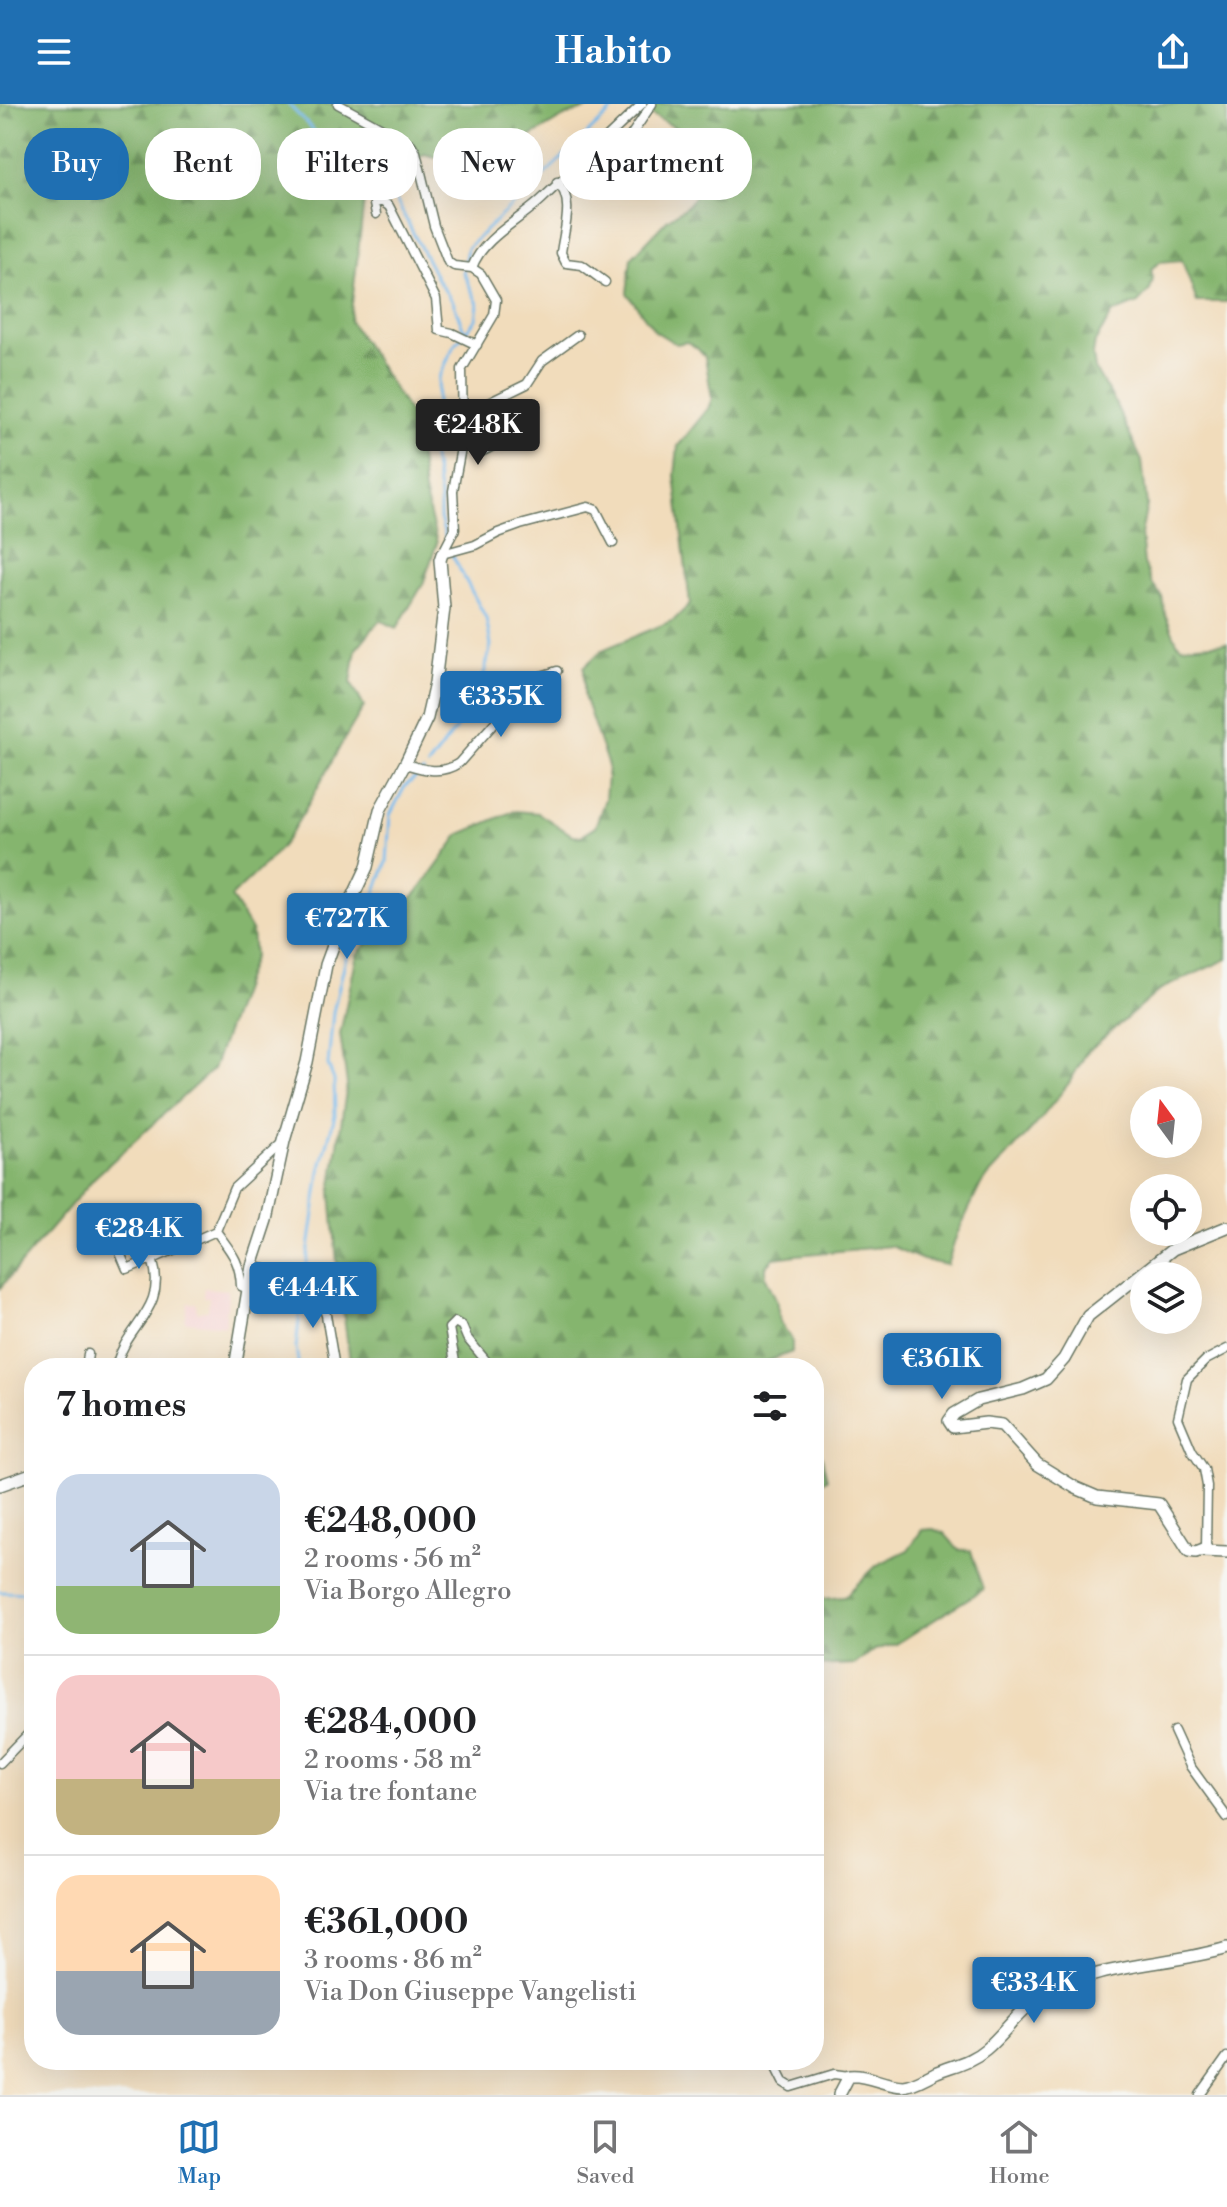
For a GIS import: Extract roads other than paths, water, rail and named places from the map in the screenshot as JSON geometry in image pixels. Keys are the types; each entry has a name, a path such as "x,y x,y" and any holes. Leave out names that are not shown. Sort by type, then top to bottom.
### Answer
{"street":[{"path":"338,104 411,144 416,152 437,235 448,262 481,274 496,300 494,315 474,344 462,369 466,436"},
{"path":"467,268 642,104"},
{"path":"636,128 652,104"},
{"path":"557,182 563,188 566,203 561,253 566,263 582,265 605,282"},
{"path":"376,214 374,204 377,202 389,206 436,299 439,330 474,344"},
{"path":"237,1358 252,1266 267,1220 284,1141 307,1062 326,965 367,867 380,810 427,718 435,683 444,608 440,560 455,529 453,491 470,422 482,406 527,384 542,361 578,335"},
{"path":"466,436 475,439 481,452 495,445 492,439 504,433"},
{"path":"442,554 475,545 520,525 588,507 596,510 613,543"},
{"path":"405,764 435,771 449,770 459,763 527,686 538,677 557,671"},
{"path":"153,1262 158,1256 216,1231 234,1188 284,1141"},
{"path":"1227,1227 1173,1249 1088,1316 1064,1359 1046,1379 1023,1389 978,1400 954,1414 949,1421 953,1427 986,1423 1002,1425 1037,1464 1076,1488 1097,1497 1159,1504 1189,1551 1227,1552"},
{"path":"216,1231 237,1258 241,1269 241,1286 248,1289"},
{"path":"117,1246 127,1269 146,1261 153,1262"},
{"path":"118,1358 149,1310 157,1280 153,1262"},
{"path":"252,1266 305,1276 318,1286 333,1358"},
{"path":"454,1358 449,1328 455,1322 462,1326 467,1338 484,1358"},
{"path":"1204,1550 1207,1486 1204,1469 1192,1451 1178,1418 1187,1379 1206,1360 1227,1349"},
{"path":"87,1358 88,1354"},
{"path":"0,1485 24,1477"},
{"path":"1174,1731 1190,1766 1227,1817"},
{"path":"0,1763 24,1738"},
{"path":"777,2070 783,2082 791,2087 834,2074 860,2075 904,2086 976,2057 1020,2013 1044,1995 1080,1980 1139,1964 1178,1961 1227,1948"},
{"path":"1200,2095 1227,2057"},
{"path":"839,2095 849,2076"}],"waterway":[{"path":"288,104 317,134 350,145 379,176 395,198 438,281 453,302 465,333"},
{"path":"446,539 440,518 440,497 432,453 439,378 454,346 476,319 478,304 463,272 467,248 619,104"},
{"path":"428,766 478,699 491,645 486,618 451,553"},
{"path":"298,1358 300,1312 320,1171 335,1115 334,1080 328,1065 333,1012 352,932 374,896 387,862 390,815 405,786 423,772"},
{"path":"0,1592 24,1593"}]}
